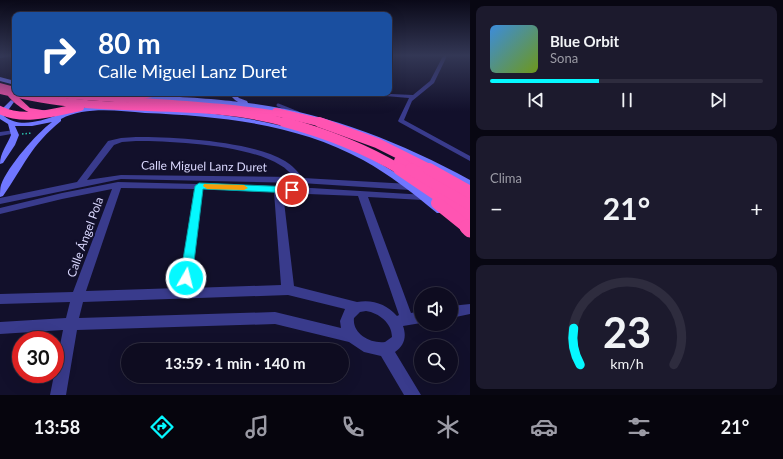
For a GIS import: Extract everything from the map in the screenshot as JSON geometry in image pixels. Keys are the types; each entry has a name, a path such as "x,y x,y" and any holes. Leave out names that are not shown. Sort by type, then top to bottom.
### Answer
{"highway":[{"path":"0,84 12,91"},
{"path":"0,90 12,93"},
{"path":"0,93 12,92"},
{"path":"16,96 22,107 32,112 47,113 74,110"},
{"path":"22,96 58,101 210,110 271,118 310,129 341,139 389,163 470,230"},
{"path":"30,96 57,103 222,112 294,126 335,141 374,159 414,183 470,223"},
{"path":"53,96 280,112 308,118 342,129 399,152 470,192"},
{"path":"55,96 244,108 297,118 356,137 411,162 470,197"},
{"path":"0,110 13,114 42,114 136,96"},
{"path":"168,103 195,101"},
{"path":"232,109 298,120 347,137 382,152 413,168 470,204"},
{"path":"414,184 470,218"}],"main road":[{"path":"0,77 12,79"},
{"path":"0,77 12,82"},
{"path":"12,96 0,116 11,122 29,124 44,122 74,110 95,109 207,114 245,119 308,134 352,151 385,170 414,184 423,197 470,235"},
{"path":"104,96 254,105"},
{"path":"195,101 211,98 213,96"},
{"path":"234,96 240,101 254,105 298,113 377,136 415,153 470,184"},
{"path":"0,194 22,157 44,132 74,110"},
{"path":"0,161 11,145 15,135 11,122"}],"street":[{"path":"436,74 432,82 410,100 401,121 470,159"},
{"path":"392,95 414,97"},
{"path":"0,134 15,135"},
{"path":"0,139 15,135"},
{"path":"80,184 111,143 116,140 129,138 188,141 240,148 282,162 301,180"},
{"name":"Calle Miguel Lanz Duret","path":"0,201 80,184 121,177 140,176 414,184"},
{"name":"Calle Miguel Lanz Duret","path":"0,211 69,194 118,185 278,189 423,197"},
{"name":"Calle Ángel Pola","path":"58,395 77,298 118,185"},
{"path":"184,293 199,186"},
{"path":"278,189 288,290"},
{"path":"0,328 71,324 275,318 305,323 354,338 368,347 385,350 393,346 398,339 401,320 362,194"},
{"path":"0,299 77,298 288,290 357,307 368,306 380,309 401,320 414,318"},
{"path":"354,338 347,328 346,319 350,311 357,307"},
{"path":"458,311 470,309"},
{"path":"385,350 413,395"}],"lane":[{"path":"278,105 298,113"}],"path":[{"path":"15,135 44,132"}],"slow traffic":[{"path":"207,186 244,188"}],"route":[{"path":"186,278 199,186 292,190"}]}
